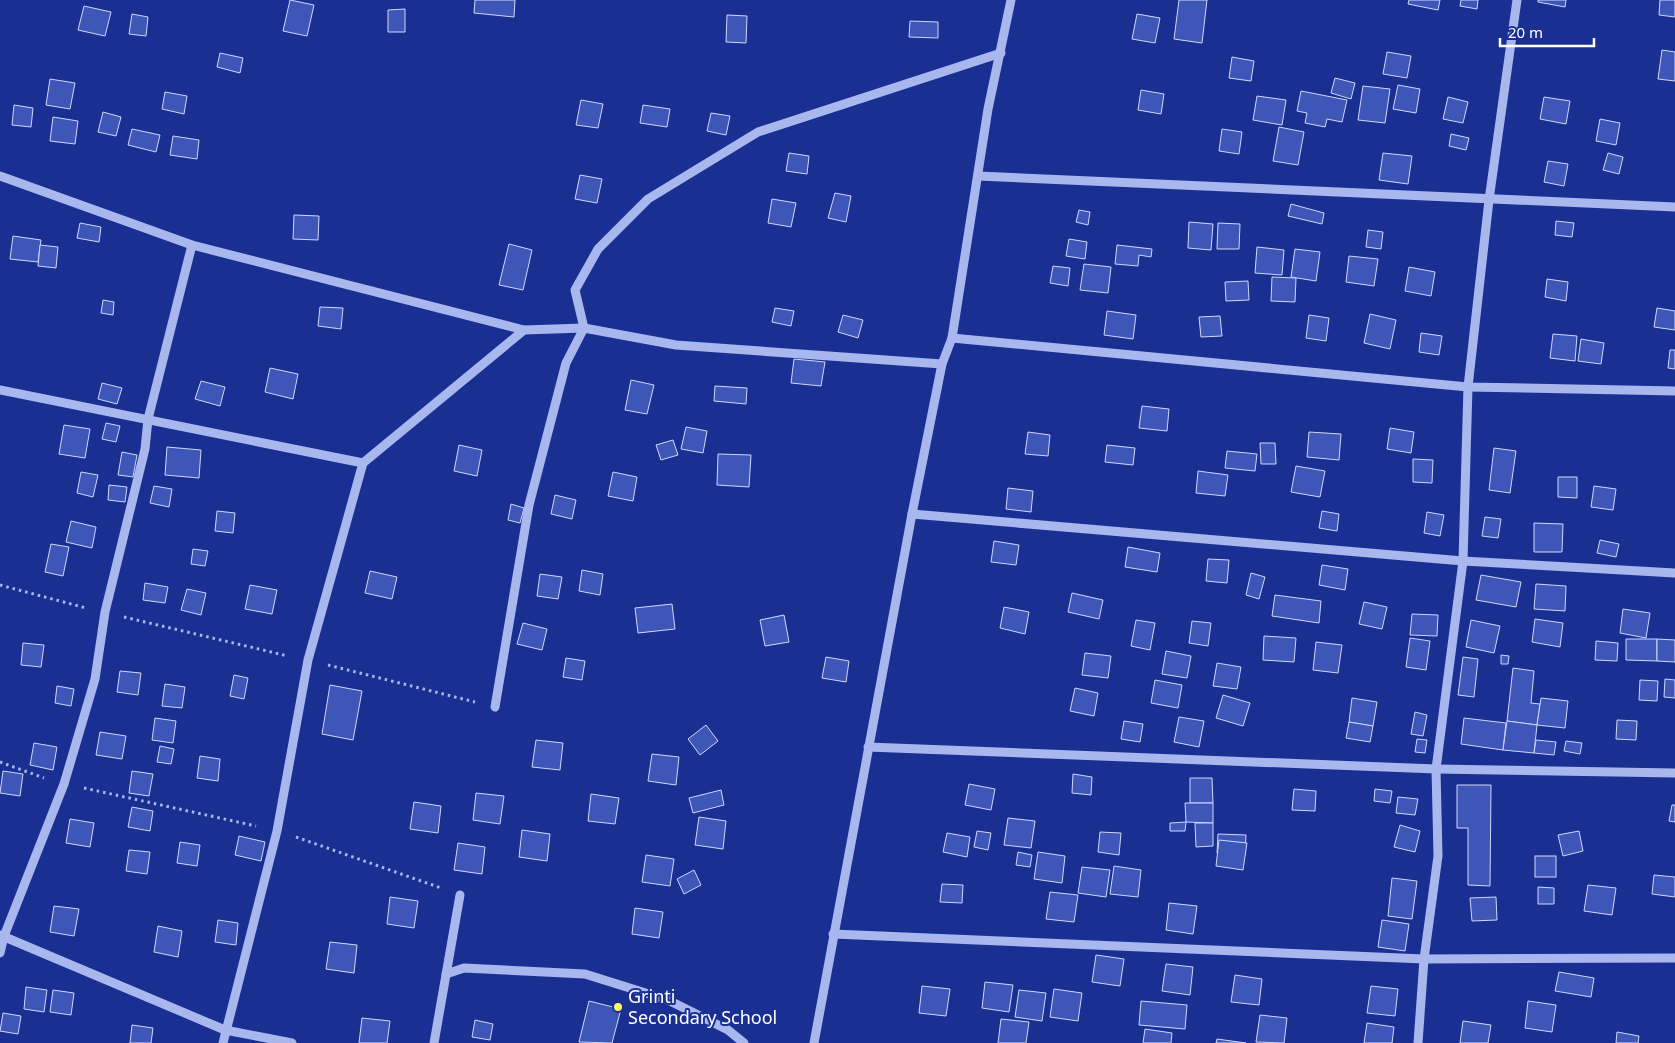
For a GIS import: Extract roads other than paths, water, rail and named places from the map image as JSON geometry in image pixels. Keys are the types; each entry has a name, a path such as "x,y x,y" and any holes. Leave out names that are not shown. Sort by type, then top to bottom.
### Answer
{"street":[{"path":"814,1043 912,514 942,364 952,338 988,109 1011,0"},
{"path":"1418,1043 1424,958 1438,856 1436,770 1463,561 1468,387 1489,200 1517,0"},
{"path":"495,707 529,505 566,363 584,328 575,290 598,249 648,199 758,132 1001,53"},
{"path":"0,176 192,246 524,330 584,328 676,345 942,364"},
{"path":"978,176 1675,207"},
{"path":"0,953 2,935 64,784 95,679 105,612 141,466 148,419 192,246"},
{"path":"222,1043 277,831 308,660 363,464 524,330"},
{"path":"952,338 1468,387 1675,391"},
{"path":"0,390 363,464"},
{"path":"912,514 1463,561 1675,573"},
{"path":"868,747 1436,770 1675,773"},
{"path":"434,1043 460,895"},
{"path":"833,934 1424,958 1675,958"},
{"path":"2,935 225,1030 292,1043"},
{"path":"446,974 464,968 585,974 668,1000 728,1030 744,1043"}],"place":[{"name":"Grinti Secondary School","path":"618,1007"}]}
